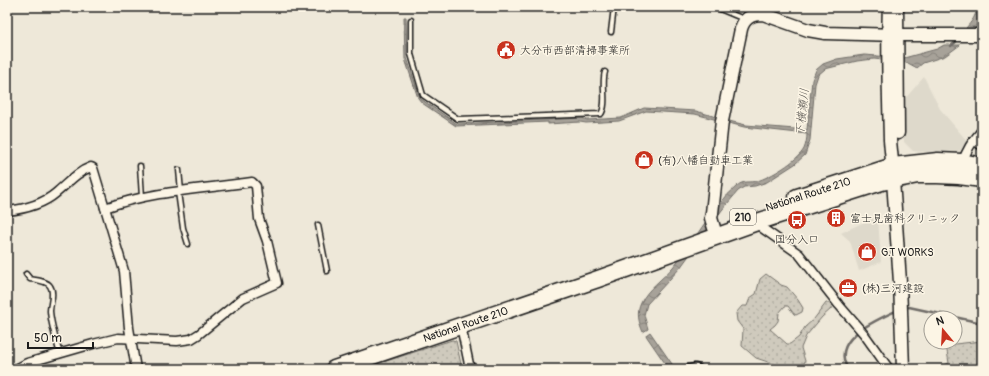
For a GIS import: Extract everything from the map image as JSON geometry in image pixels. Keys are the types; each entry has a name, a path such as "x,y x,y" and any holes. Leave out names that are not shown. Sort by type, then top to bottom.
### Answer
{"highway":[{"name":"National Route 210","path":"598,279 714,228 790,199 938,161 964,162 982,166"},
{"name":"National Route 210","path":"334,369 598,279 893,173 918,175 937,174 982,179"}],"street":[{"path":"889,7 893,35 891,150 900,282 903,369"},
{"path":"893,35 897,7"},
{"path":"714,228 711,218 722,121 741,29 746,19 752,15 763,14 819,33 981,35"},
{"path":"964,162 965,154 982,130"},
{"path":"974,140 982,146"},
{"path":"7,211 18,210 41,203 55,194 78,174 91,167 93,168 124,271 131,339 136,369"},
{"path":"16,369 27,364 118,338 177,341 191,339 243,298 277,283 267,241 259,219 256,186 252,182 142,197 105,208"},
{"path":"757,222 762,228 799,254 860,329 889,369"},
{"path":"461,326 470,369"},
{"path":"690,369 698,369"}],"lane":[{"path":"611,32 614,7"},
{"path":"715,7 746,19"},
{"path":"411,20 411,54 423,95 460,120 601,114 603,108 603,77 605,72"},
{"path":"140,166 142,197"},
{"path":"179,170 183,228 188,244"},
{"path":"318,225 327,271"},
{"path":"26,274 30,279 44,282 51,287 51,315 60,354"}],"shaded area":[{"path":"924,77 940,109 967,141 959,152 913,151 904,142 902,102"},
{"name":"G.T WORKS","path":"878,217 881,262 859,271 850,241 841,233"},
{"path":"766,274 781,285 787,287 803,308 802,312 796,315 788,306 785,306 779,313 778,321 770,329 787,344 790,344 799,337 805,327 814,319 826,303 831,303 832,305 831,309 806,336 801,348 805,361 799,369 789,369 756,358 742,346 743,329 737,321 736,313 742,306 747,306 750,298 756,294 760,279"},
{"path":"452,340 456,341 462,369 378,369 377,364"},
{"path":"982,341 982,369 935,369 949,363 947,350 963,350 963,343"}],"water":[{"path":"976,7 982,7 982,25 979,29 966,28 975,16"},
{"path":"404,17 406,17 407,58 420,98 457,124 582,118 587,120 621,118 644,108 696,111 746,125 807,130 812,80 816,70 823,64 837,59 864,55 904,58 937,49 944,45 960,45 945,56 923,63 917,68 908,63 874,59 857,61 825,69 818,75 815,84 810,140 805,155 795,164 767,182 755,186 744,187 738,191 722,210 680,268 647,304 644,315 648,329 643,332 638,314 639,307 644,298 681,257 719,204 739,184 763,179 790,163 801,154 804,149 807,134 744,127 695,114 646,111 619,121 456,126 422,103 418,98 405,59"},
{"path":"650,332 674,369 669,369 647,337 646,335"}],"waterway":[{"path":"951,46 959,39"},
{"path":"904,308 909,307 982,323"},
{"path":"848,369 844,358 845,349 850,340 868,325 898,310"}],"place":[{"name":"大分市西部清掃事業所","path":"506,50"},
{"name":"(有)八幡自動車工業","path":"644,160"},
{"name":"富士見歯科クリニック","path":"836,218"},
{"name":"国分入口","path":"797,220"},
{"name":"G.T WORKS","path":"867,252"},
{"name":"(株)三河建設","path":"848,288"}],"water label":[{"name":"下横瀬川","path":"802,112"}]}
